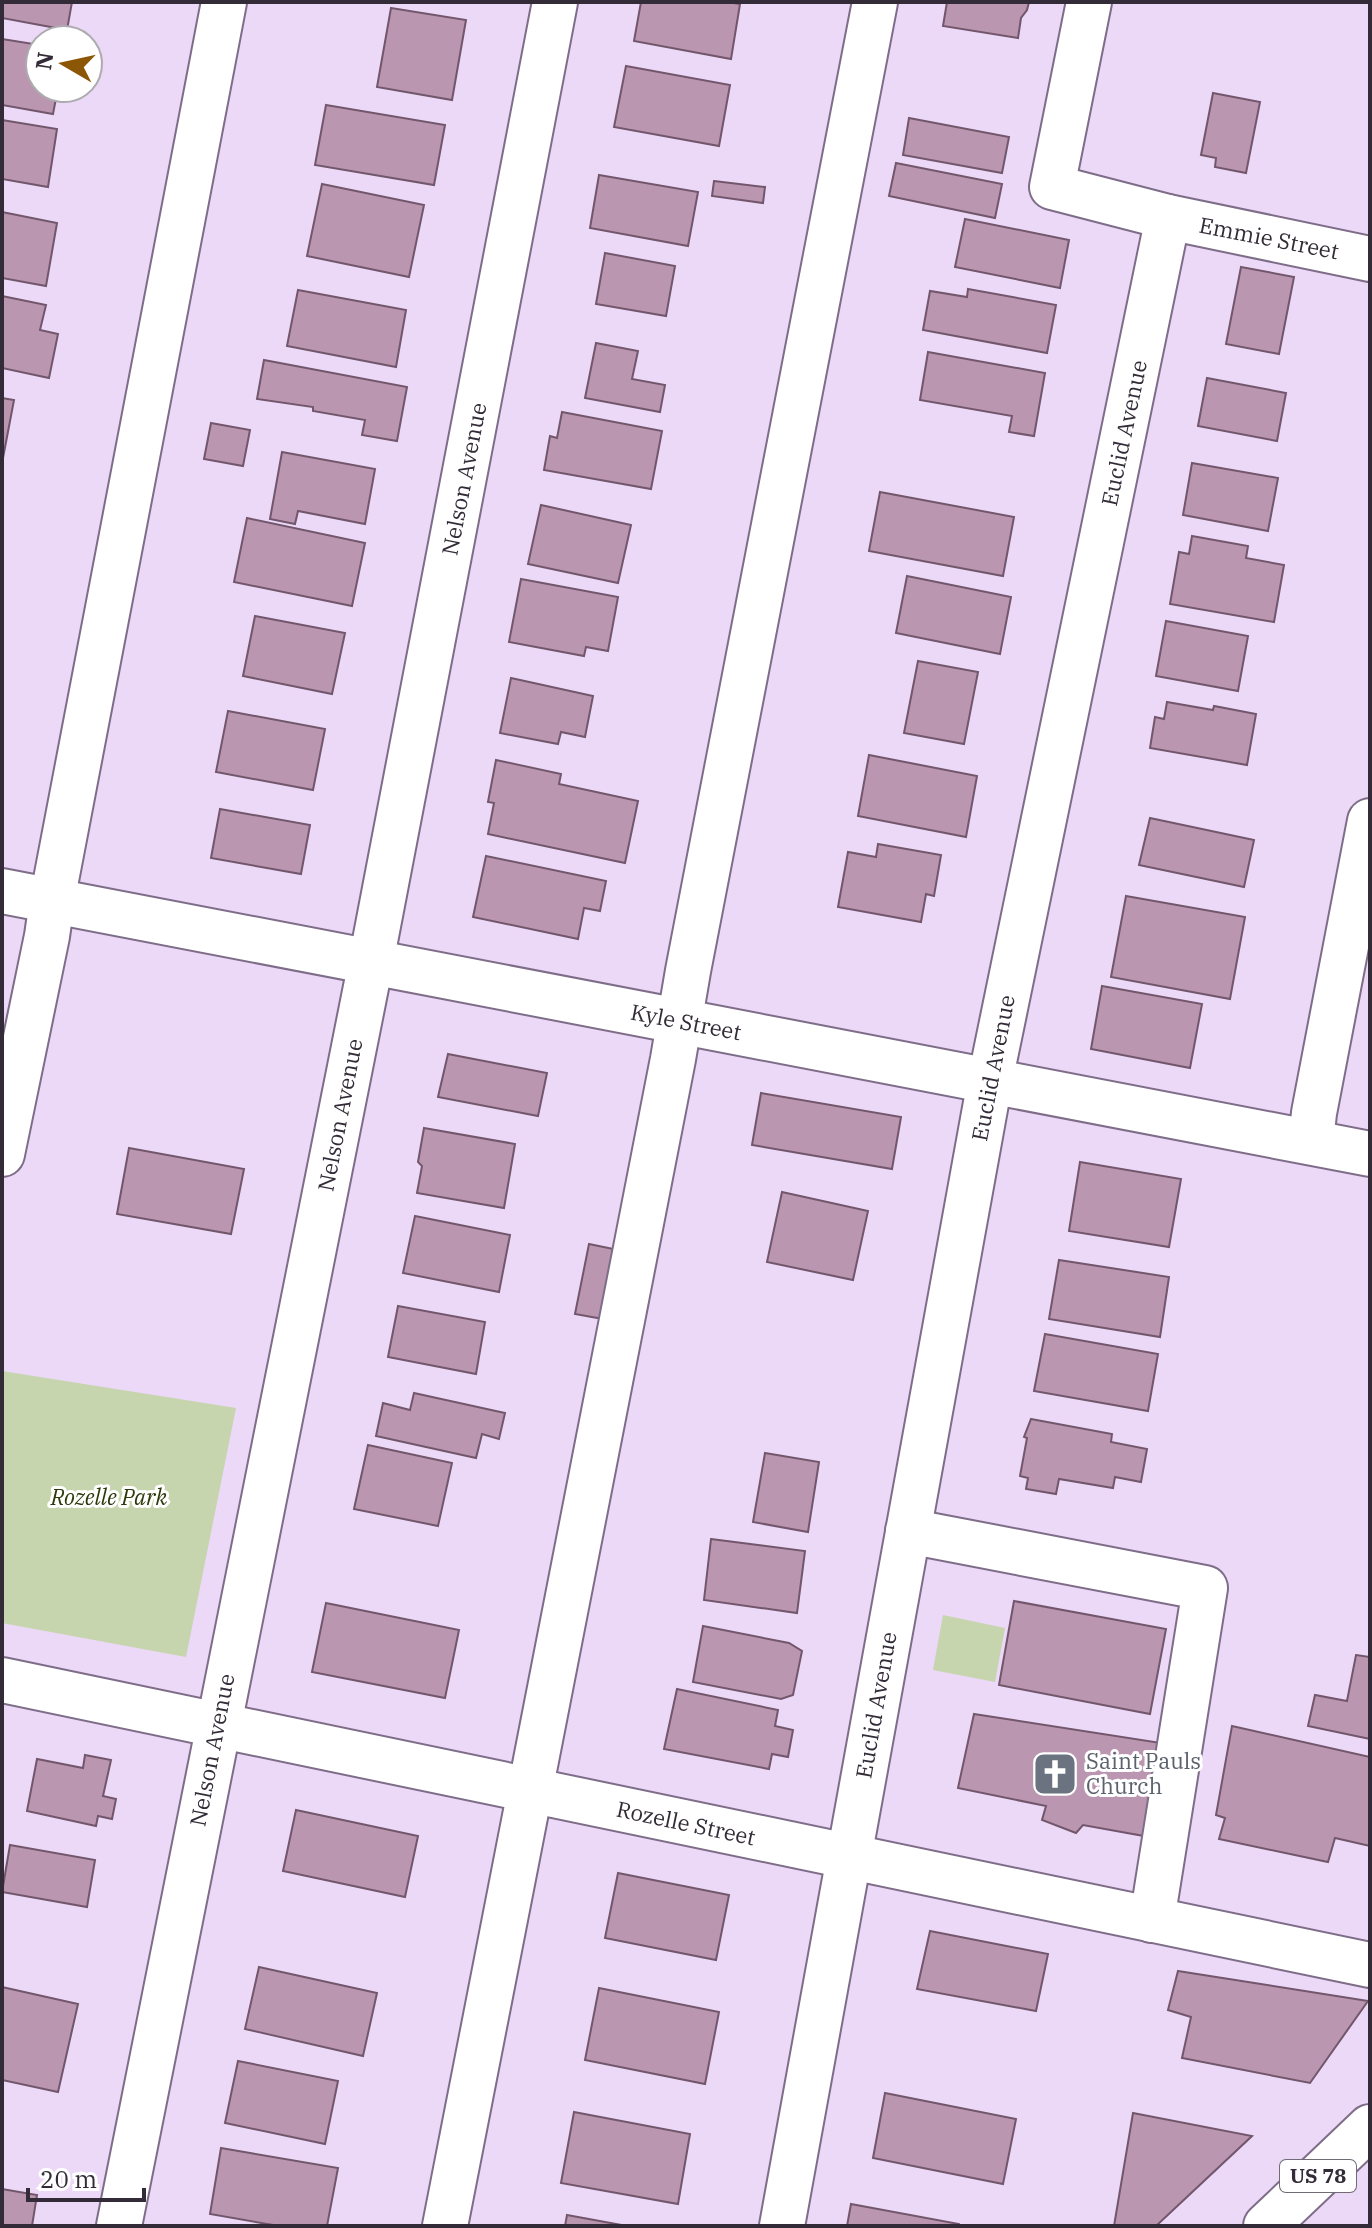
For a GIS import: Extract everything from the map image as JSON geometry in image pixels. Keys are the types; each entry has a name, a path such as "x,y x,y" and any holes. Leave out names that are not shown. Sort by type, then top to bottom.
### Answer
{"street":[{"path":"2,1154 47,936 224,2"},
{"name":"Nelson Avenue","path":"119,2226 371,962 555,2"},
{"path":"445,2226 681,1021 688,971 875,2"},
{"path":"1089,2 1052,187 1168,217"},
{"name":"Emmie Street","path":"1168,217 1370,259"},
{"name":"Euclid Avenue","path":"782,2226 990,1081 1168,217"},
{"path":"1311,1142 1316,1097 1370,821"},
{"name":"Kyle Street","path":"2,891 1370,1154"},
{"path":"908,1531 1205,1588 1152,1920"},
{"name":"Rozelle Street","path":"2,1680 1370,1965"},
{"name":"US 78","path":"1266,2226 1370,2127"}],"green space":[{"name":"Rozelle Park","path":"2,1371 236,1408 186,1657 2,1623"},
{"path":"943,1615 1005,1628 995,1682 933,1670"}],"building":[{"path":"2,2 72,2 68,24 34,24 2,18"},
{"path":"641,2 740,4 731,59 634,41"},
{"path":"947,2 1029,2 1021,18 1018,38 943,26"},
{"path":"391,8 466,20 452,100 377,87"},
{"path":"2,39 24,42 24,104 55,104 53,114 2,105"},
{"path":"626,66 730,85 719,146 614,127"},
{"path":"1213,93 1260,102 1246,173 1215,167 1216,158 1201,155"},
{"path":"326,105 445,125 434,185 315,165"},
{"path":"909,118 1009,137 1002,173 903,155"},
{"path":"2,120 57,129 48,187 2,179"},
{"path":"896,163 1002,184 995,218 889,196"},
{"path":"599,175 698,192 688,246 590,228"},
{"path":"714,181 765,187 763,203 712,196"},
{"path":"322,184 424,205 409,277 307,256"},
{"path":"2,212 57,223 46,286 2,278"},
{"path":"965,219 1069,240 1060,288 955,267"},
{"path":"605,253 675,266 666,316 596,304"},
{"path":"1241,267 1294,277 1279,354 1226,344"},
{"path":"968,289 1056,305 1047,353 923,330 930,291 967,297"},
{"path":"298,290 406,310 396,367 287,346"},
{"path":"2,296 46,305 40,330 58,334 49,378 2,368"},
{"path":"596,343 638,351 632,379 665,385 660,412 585,398"},
{"path":"928,352 1045,373 1034,436 1009,432 1012,416 920,400"},
{"path":"264,360 407,387 397,441 362,435 365,420 313,411 313,407 257,399"},
{"path":"1207,378 1286,393 1277,441 1198,426"},
{"path":"2,398 14,400 3,458 2,458"},
{"path":"562,412 662,431 651,489 544,470 550,436 557,438"},
{"path":"211,423 250,430 243,466 204,459"},
{"path":"282,452 375,469 365,524 298,511 295,524 270,519"},
{"path":"1192,463 1278,478 1268,531 1183,515"},
{"path":"880,492 1014,517 1003,576 869,551"},
{"path":"541,505 631,525 618,583 528,564"},
{"path":"247,518 365,543 352,606 234,582"},
{"path":"1192,536 1248,546 1246,558 1284,565 1274,622 1170,604 1179,552 1189,554"},
{"path":"907,576 1011,597 1000,654 896,633"},
{"path":"521,579 618,597 608,651 586,647 584,656 509,642"},
{"path":"255,616 345,633 332,694 243,676"},
{"path":"1166,621 1248,636 1238,691 1156,676"},
{"path":"918,661 978,672 964,744 904,733"},
{"path":"511,678 593,696 585,737 561,732 558,744 500,733"},
{"path":"1167,702 1256,714 1247,765 1150,748 1155,717 1164,719"},
{"path":"228,711 325,729 313,790 216,772"},
{"path":"869,755 977,776 966,837 858,816"},
{"path":"496,760 561,774 559,784 638,801 625,863 488,834 494,803 488,802"},
{"path":"220,809 310,825 301,874 211,858"},
{"path":"1150,818 1254,840 1244,887 1139,865"},
{"path":"878,844 941,855 934,896 926,894 921,922 838,907 848,852 876,857"},
{"path":"486,856 606,881 600,911 584,908 578,939 473,917"},
{"path":"1126,896 1245,917 1230,999 1111,977"},
{"path":"1102,986 1202,1004 1190,1068 1091,1049"},
{"path":"448,1054 547,1073 538,1116 438,1097"},
{"path":"761,1093 901,1117 892,1169 752,1145"},
{"path":"424,1128 515,1144 504,1208 417,1193"},
{"path":"129,1148 244,1169 231,1234 117,1214"},
{"path":"1080,1162 1181,1179 1169,1247 1069,1231"},
{"path":"782,1192 868,1211 853,1280 767,1262"},
{"path":"415,1216 510,1235 499,1292 403,1273"},
{"path":"589,1244 628,1252 614,1321 575,1314"},
{"path":"1059,1260 1169,1277 1160,1337 1049,1319"},
{"path":"398,1306 485,1322 476,1374 388,1357"},
{"path":"1045,1334 1158,1354 1148,1411 1034,1391"},
{"path":"414,1393 505,1413 499,1439 482,1434 476,1458 376,1436 383,1403 410,1410"},
{"path":"1031,1419 1112,1434 1111,1442 1147,1449 1141,1482 1115,1477 1113,1488 1059,1479 1056,1494 1026,1489 1028,1478 1020,1476 1027,1438 1024,1437"},
{"path":"368,1445 452,1463 438,1526 354,1509"},
{"path":"765,1453 819,1462 808,1532 753,1522"},
{"path":"711,1539 805,1551 797,1613 704,1600"},
{"path":"1014,1601 1166,1629 1150,1714 999,1685"},
{"path":"326,1603 459,1630 445,1698 312,1672"},
{"path":"703,1626 789,1643 802,1651 793,1695 781,1699 693,1682"},
{"path":"1356,1655 1370,1657 1370,1739 1308,1726 1315,1695 1347,1701"},
{"path":"677,1689 778,1710 775,1726 793,1730 788,1757 772,1754 769,1769 664,1749"},
{"path":"974,1714 1161,1743 1144,1836 1083,1825 1076,1833 1042,1820 1046,1806 958,1788"},
{"path":"1232,1726 1370,1757 1370,1846 1335,1838 1328,1862 1219,1839 1225,1818 1216,1815"},
{"path":"85,1755 111,1760 103,1796 116,1799 112,1819 98,1816 96,1826 27,1811 37,1759 83,1768"},
{"path":"296,1810 418,1836 405,1897 283,1871"},
{"path":"10,1845 95,1860 87,1907 2,1892"},
{"path":"618,1873 729,1895 716,1960 605,1938"},
{"path":"930,1931 1048,1954 1036,2011 917,1989"},
{"path":"259,1967 377,1993 363,2056 245,2029"},
{"path":"1178,1971 1368,2001 1310,2083 1182,2058 1191,2017 1168,2010"},
{"path":"2,1987 78,2004 58,2092 2,2080"},
{"path":"599,1988 719,2012 705,2084 585,2060"},
{"path":"238,2061 338,2081 325,2144 225,2123"},
{"path":"885,2093 1016,2119 1003,2184 873,2158"},
{"path":"574,2112 690,2134 678,2204 561,2183"},
{"path":"1133,2113 1252,2136 1156,2226 1114,2226"},
{"path":"221,2148 338,2168 327,2226 279,2226 210,2214"},
{"path":"2,2189 37,2195 32,2226 2,2226"},
{"path":"851,2204 959,2224 959,2226 847,2226"},
{"path":"567,2215 627,2226 565,2226"}],"place":[{"name":"Saint Pauls Church","path":"1055,1774"}]}
